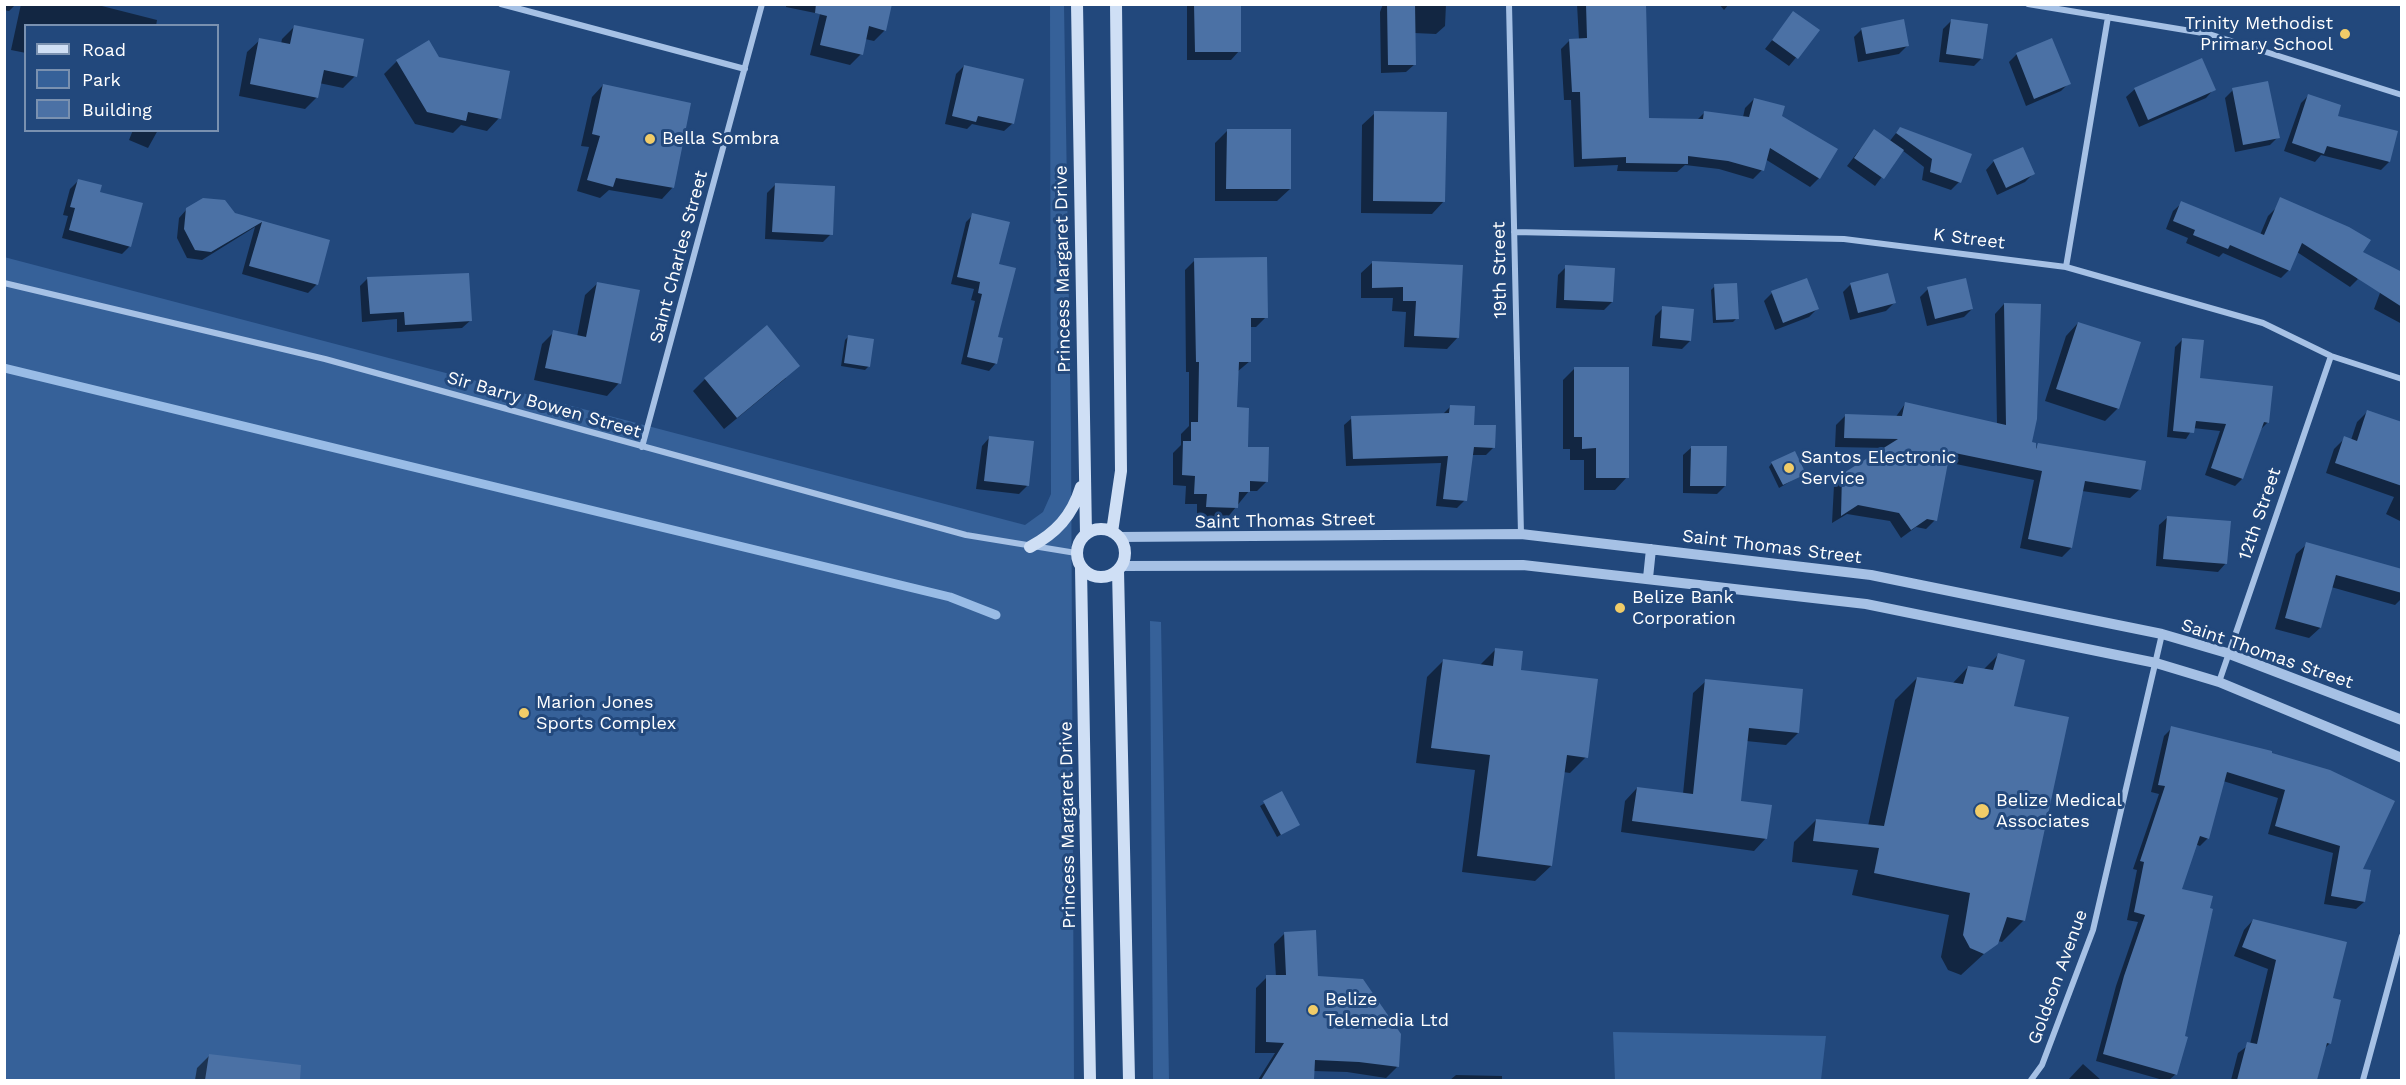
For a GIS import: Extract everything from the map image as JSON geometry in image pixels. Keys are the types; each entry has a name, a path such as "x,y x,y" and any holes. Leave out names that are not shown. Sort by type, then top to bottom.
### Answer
{"main road":[{"name":"Princess Margaret Drive","path":"1077,4 1083,481 1086,534"},
{"path":"1116,4 1120,471 1115,534 1124,551 1120,568 1129,1080"},
{"path":"1030,547 1049,537 1065,521 1077,502 1083,481"},
{"path":"1115,534 1099,529 1086,534 1081,539 1076,553 1081,568 1099,577 1120,568"},
{"name":"Princess Margaret Drive","path":"1081,568 1090,1080"}],"street":[{"path":"501,4 745,69"},
{"name":"Saint Charles Street","path":"642,447 762,4"},
{"name":"19th Street","path":"1509,4 1521,534"},
{"path":"2028,4 2209,34 2402,95"},
{"path":"2066,267 2108,17"},
{"name":"K Street","path":"1514,232 1844,239 2066,267 2263,323 2331,356 2402,378"},
{"name":"Sir Barry Bowen Street","path":"4,283 325,359 966,535 1076,553"},
{"name":"12th Street","path":"2219,682 2227,653 2331,356"},
{"name":"Saint Thomas Street","path":"1115,534 1521,534 1871,574 2162,634 2227,653 2402,720"},
{"path":"1648,578 1652,549"},
{"path":"1120,568 1523,565 1866,604 2156,663 2219,682 2402,758"},
{"name":"Goldson Avenue","path":"2031,1080 2042,1065 2093,930 2162,634"},
{"path":"2363,1080 2402,936"}],"green space":[{"name":"Marion Jones Sports Complex","path":"1050,5 1064,5 1071,432 1074,1080 5,1080 4,257 1025,525 1043,512 1051,494"},
{"path":"1150,621 1161,622 1169,1080 1153,1080"},
{"path":"1613,1032 1826,1036 1821,1080 1615,1080"}],"building":[{"path":"816,4 892,4 886,31 869,26 863,55 820,45 827,16 815,13"},
{"path":"1194,4 1241,4 1241,52 1195,52"},
{"path":"1387,4 1415,4 1416,65 1388,65"},
{"path":"1586,4 1646,4 1649,118 1703,119 1704,111 1749,117 1754,98 1785,106 1782,116 1838,149 1820,179 1770,148 1764,171 1728,161 1688,156 1688,164 1626,163 1626,157 1582,159 1580,92 1572,92 1569,39 1587,38"},
{"path":"1793,11 1820,30 1798,59 1772,40"},
{"path":"1904,19 1909,46 1866,54 1861,28"},
{"path":"1951,19 1988,24 1983,59 1946,54"},
{"path":"294,25 364,39 357,77 324,70 318,98 250,84 259,38 290,44"},
{"path":"2052,38 2071,84 2034,99 2016,53"},
{"path":"429,40 439,57 510,71 501,119 468,112 466,121 427,112 396,60"},
{"path":"2202,58 2216,90 2148,120 2134,88"},
{"path":"964,65 1024,79 1014,124 978,116 976,122 952,116"},
{"path":"2268,81 2280,138 2243,145 2232,88"},
{"name":"Bella Sombra","path":"603,84 691,103 674,188 616,178 613,187 587,180 600,136 592,134"},
{"path":"2308,94 2341,105 2338,116 2398,131 2390,162 2327,146 2324,154 2292,143"},
{"path":"1374,111 1447,112 1445,202 1373,201"},
{"path":"1900,127 1972,154 1961,183 1930,172 1932,159 1896,133"},
{"path":"1227,129 1291,129 1291,189 1226,189"},
{"path":"1874,129 1904,150 1884,179 1854,158"},
{"path":"2023,147 2035,174 2006,188 1993,160"},
{"path":"78,179 102,185 100,192 143,203 131,247 69,230 75,208 70,207"},
{"path":"775,183 835,186 833,235 772,232"},
{"path":"2280,197 2349,227 2371,240 2363,252 2402,272 2402,307 2302,243 2290,271 2230,245 2228,249 2193,235 2195,230 2173,221 2181,201 2264,235"},
{"path":"203,198 225,200 235,213 330,240 318,285 249,266 262,222 211,252 195,250 184,229 186,208"},
{"path":"972,213 1010,222 999,264 1016,268 998,337 1003,338 997,364 967,357 982,294 978,293 980,282 957,277"},
{"path":"1267,257 1268,318 1251,318 1251,362 1239,362 1237,407 1249,408 1248,447 1269,447 1268,482 1250,481 1250,492 1239,492 1238,508 1206,507 1207,494 1194,494 1195,476 1182,475 1183,441 1191,441 1191,422 1198,422 1199,362 1196,362 1194,258"},
{"path":"1372,261 1463,265 1459,338 1414,336 1416,301 1403,301 1403,287 1372,288"},
{"path":"1565,265 1615,268 1613,302 1564,300"},
{"path":"469,273 472,321 405,325 404,312 370,314 367,277"},
{"path":"1888,273 1896,303 1858,313 1850,283"},
{"path":"1807,278 1819,309 1783,323 1771,291"},
{"path":"1966,278 1973,309 1935,319 1927,287"},
{"path":"597,282 640,290 621,384 545,368 553,330 586,337"},
{"path":"1737,283 1739,319 1716,320 1714,284"},
{"path":"2004,303 2041,304 2037,419 2032,442 2036,443 2036,449 2038,443 2146,461 2141,490 2085,481 2072,548 2028,539 2042,471 1950,452 1937,521 1927,519 1911,530 1899,513 1858,505 1841,516 1842,474 1898,439 1844,438 1845,414 1902,416 1905,402 2006,425"},
{"path":"1662,306 1694,309 1691,341 1660,338"},
{"path":"2078,322 2141,342 2119,409 2056,389"},
{"path":"767,325 800,366 737,418 704,378"},
{"path":"848,335 874,339 870,367 844,363"},
{"path":"2182,338 2204,340 2200,378 2273,386 2269,423 2264,422 2243,479 2211,468 2226,424 2196,421 2194,433 2173,431"},
{"path":"1574,367 1629,367 1629,478 1596,478 1596,448 1582,449 1582,437 1574,437"},
{"path":"1450,405 1475,406 1474,425 1496,425 1495,448 1474,447 1467,501 1443,499 1448,456 1353,459 1351,416 1449,413"},
{"path":"2367,410 2402,422 2402,486 2335,463 2344,436 2357,441"},
{"path":"989,436 1034,441 1029,486 984,481"},
{"path":"1691,446 1727,446 1726,486 1690,486"},
{"name":"Santos Electronic Service","path":"1795,451 1806,474 1783,485 1771,462"},
{"path":"2167,516 2231,521 2227,564 2163,559"},
{"path":"2306,542 2402,569 2402,593 2336,575 2321,628 2285,618"},
{"path":"1495,648 1523,651 1521,670 1598,679 1588,758 1567,755 1552,866 1477,856 1490,755 1431,748 1443,659 1493,666"},
{"path":"1998,653 2025,660 2014,706 2069,717 2025,921 2007,917 1998,944 1984,954 1970,948 1963,935 1970,893 1874,873 1879,848 1813,841 1816,819 1884,826 1917,677 1963,684 1968,666 1993,670"},
{"path":"1705,679 1803,689 1799,733 1749,728 1741,801 1772,805 1767,839 1632,821 1637,787 1693,794"},
{"path":"2171,726 2272,751 2272,753 2330,770 2395,801 2363,869 2371,870 2365,902 2331,896 2340,846 2275,826 2285,790 2227,772 2209,839 2200,836 2182,889 2213,896 2210,908 2213,909 2185,1036 2188,1037 2177,1075 2103,1054 2124,976 2145,915 2134,912 2144,862 2140,861 2165,786 2158,785"},
{"path":"1282,791 1300,825 1281,835 1263,801"},
{"path":"2253,919 2347,942 2333,998 2341,1000 2331,1044 2327,1043 2317,1080 2237,1080 2247,1042 2257,1044 2276,960 2242,947"},
{"name":"Belize Telemedia Ltd","path":"1316,930 1318,976 1363,979 1401,1034 1399,1067 1315,1060 1314,1080 1261,1080 1284,1043 1266,1042 1266,975 1286,975 1284,932"},
{"path":"209,1054 301,1065 300,1080 205,1080"}],"waterway":[{"path":"4,368 950,597 996,615"}],"place":[{"name":"Trinity Methodist Primary School","path":"2345,34"},
{"name":"Bella Sombra","path":"650,139"},
{"name":"Santos Electronic Service","path":"1789,468"},
{"name":"Belize Bank Corporation","path":"1620,608"},
{"name":"Marion Jones Sports Complex","path":"524,713"},
{"name":"Belize Medical Associates","path":"1982,811"},
{"name":"Belize Telemedia Ltd","path":"1313,1010"}]}
